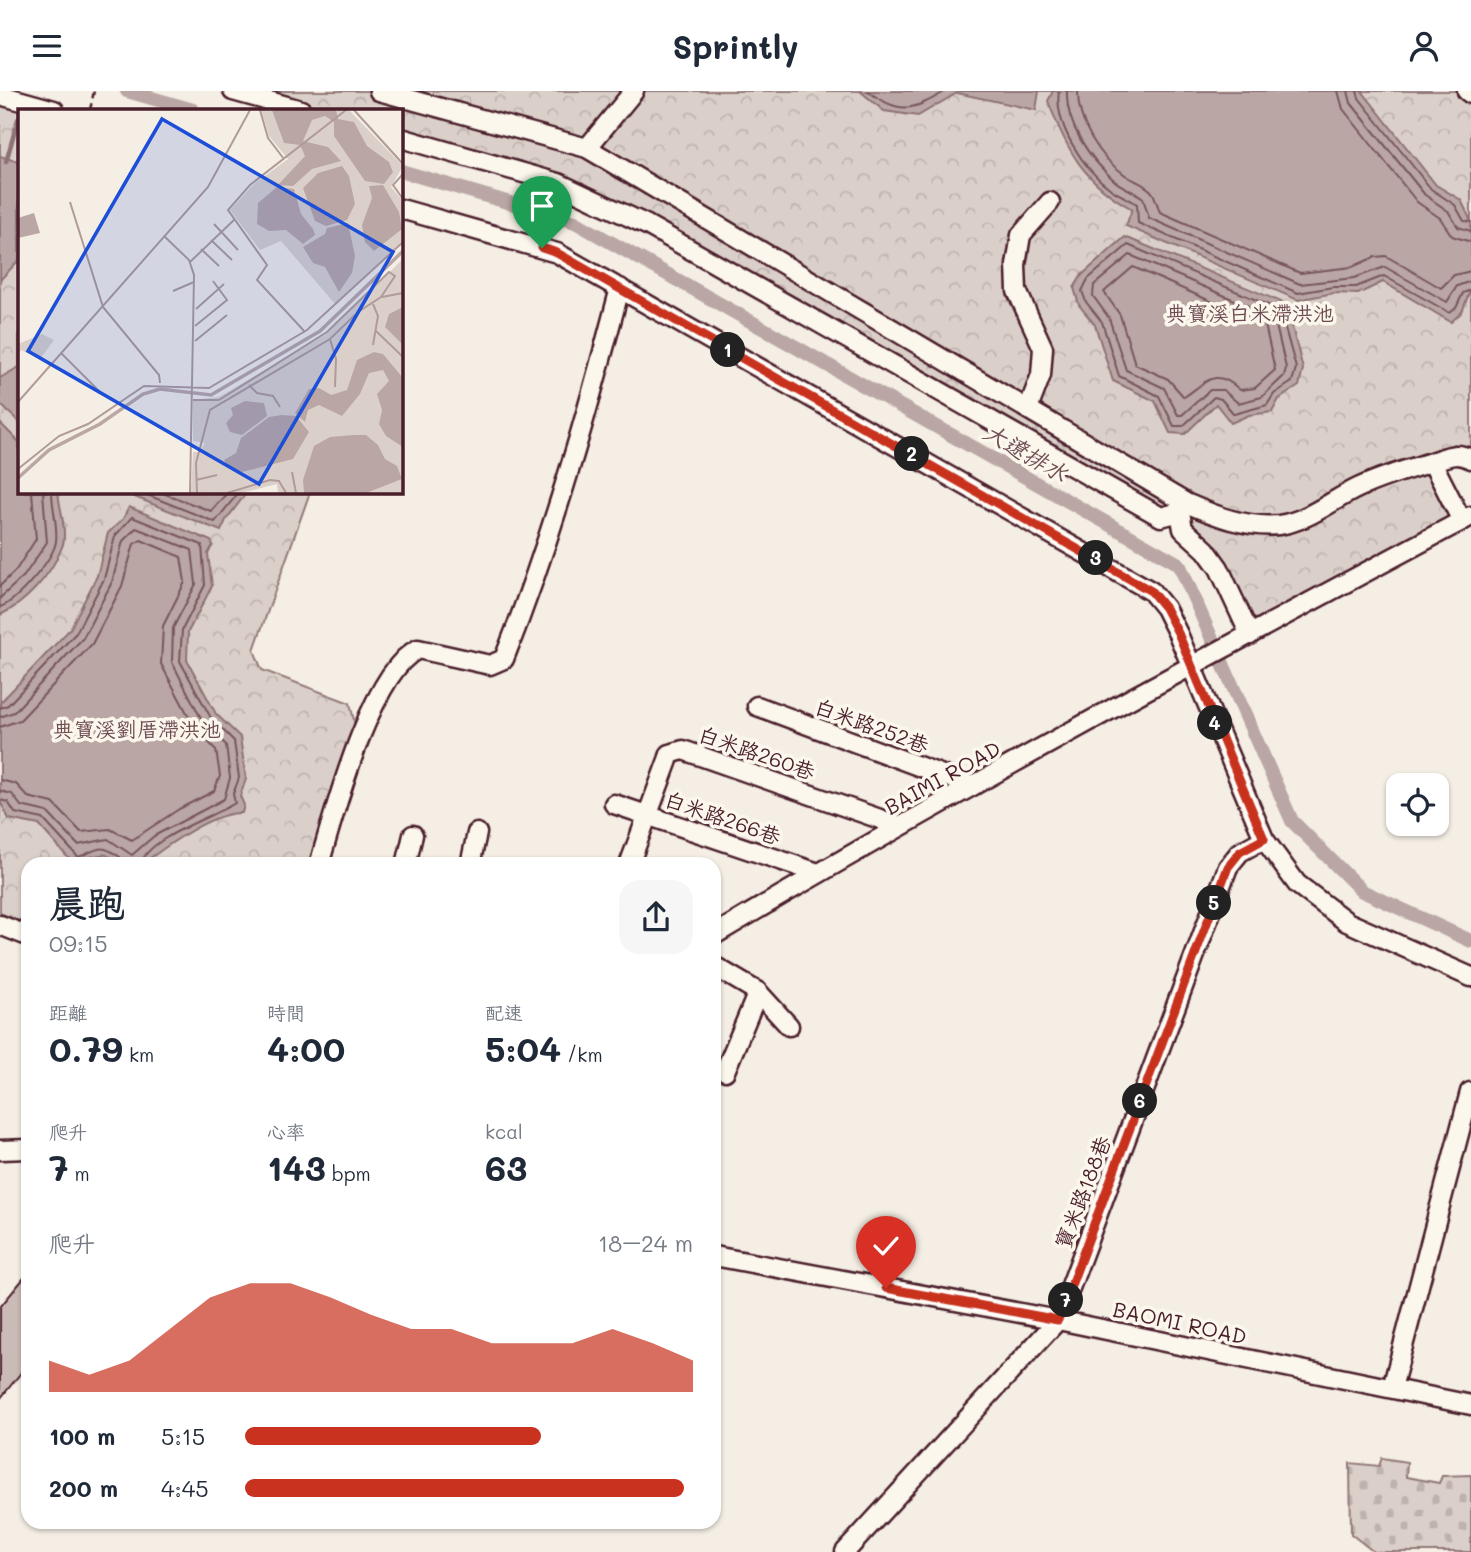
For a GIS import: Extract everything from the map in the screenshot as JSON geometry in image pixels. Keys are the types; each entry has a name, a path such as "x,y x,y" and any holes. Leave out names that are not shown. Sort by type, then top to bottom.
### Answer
{"street":[{"path":"233,91 297,109"},
{"path":"379,91 587,148 1028,409 1183,508 1250,525 1279,525 1305,519 1360,487 1432,462 1461,454 1471,459"},
{"path":"587,148 634,91"},
{"path":"0,95 50,109"},
{"path":"402,138 558,183 634,219 1161,517 1183,508"},
{"path":"1028,409 1041,375 1043,348 1017,291 1016,265 1021,235 1050,202"},
{"path":"402,209 557,253 1151,591 1165,608 1192,664 1264,839 1297,884 1347,922 1471,977"},
{"path":"322,857 370,711 406,656 418,649 490,665 504,659 553,528 585,423 620,288"},
{"path":"1183,508 1183,529 1206,550 1220,568 1246,637 1467,519 1432,462"},
{"name":"BAIMI ROAD","path":"721,931 900,826 1192,664 1246,637"},
{"name":"白米路252巷","path":"757,706 972,786"},
{"name":"白米路260巷","path":"632,857 670,754 683,750 900,826"},
{"name":"白米路266巷","path":"614,804 818,873"},
{"path":"472,857 477,833"},
{"path":"408,857 413,835"},
{"name":"寶米路188巷","path":"845,1552 1058,1320 1228,867 1240,852 1264,839"},
{"path":"0,925 21,933"},
{"path":"721,970 758,992 789,1026"},
{"path":"725,1071 758,992"},
{"path":"1392,1388 1470,1093"},
{"path":"0,1150 21,1149"},
{"name":"BAOMI ROAD","path":"721,1257 1058,1320 1471,1405"}],"path":[{"path":"90,109 94,91"}],"green space":[{"name":"典寶溪白米滯洪池","path":"254,91 1471,91 1471,452 1454,444 1423,458 1429,477 1438,485 1449,519 1250,633 1196,548 1166,518 580,186 402,132 402,109 320,109"},
{"name":"典寶溪劉厝滯洪池","path":"0,103 21,109 18,109 18,493 310,493 254,650 262,670 350,703 355,725 314,857 21,857 21,922 0,913"},
{"path":"1382,1458 1407,1462 1406,1477 1439,1483 1442,1476 1471,1475 1471,1552 1374,1552 1351,1534 1350,1463 1379,1466"}],"water":[{"path":"860,91 1039,91 1036,110 957,93 918,116 884,111"},
{"path":"1053,91 1362,91 1436,185 1461,200 1471,221 1471,288 1462,312 1451,322 1383,282 1358,294 1334,293 1298,300 1126,226 1132,209 1101,188 1079,164 1062,135 1048,101"},
{"path":"0,156 18,162 18,261 0,280"},
{"path":"1125,237 1286,304 1303,369 1299,386 1279,399 1272,412 1249,415 1231,423 1216,404 1185,434 1170,433 1155,401 1113,381 1095,325 1079,305 1074,288 1082,275"},
{"path":"18,368 18,421 0,404 0,378"},
{"path":"0,423 18,441 18,493 58,493 64,541 45,577 19,604 0,615"},
{"path":"131,493 246,493 221,531 132,496"},
{"path":"129,507 211,541 213,545 208,554 212,586 188,632 187,660 216,714 240,737 246,779 240,796 244,805 242,813 222,816 201,825 152,857 110,857 105,854 67,857 39,825 9,819 0,801 0,703 70,629 97,576 108,533 123,519"}],"building":[{"path":"21,1282 21,1373 0,1399 0,1307"}],"waterway":[{"name":"大遼排水","path":"127,91 190,109"},
{"path":"6,162 18,119"},
{"name":"大遼排水","path":"402,171 575,222 1179,564 1292,821 1362,891 1471,941"}],"route":[{"path":"542,248 557,253 1151,591 1165,608 1178,633 1264,839 1240,852 1228,867 1058,1320 886,1288"}]}
